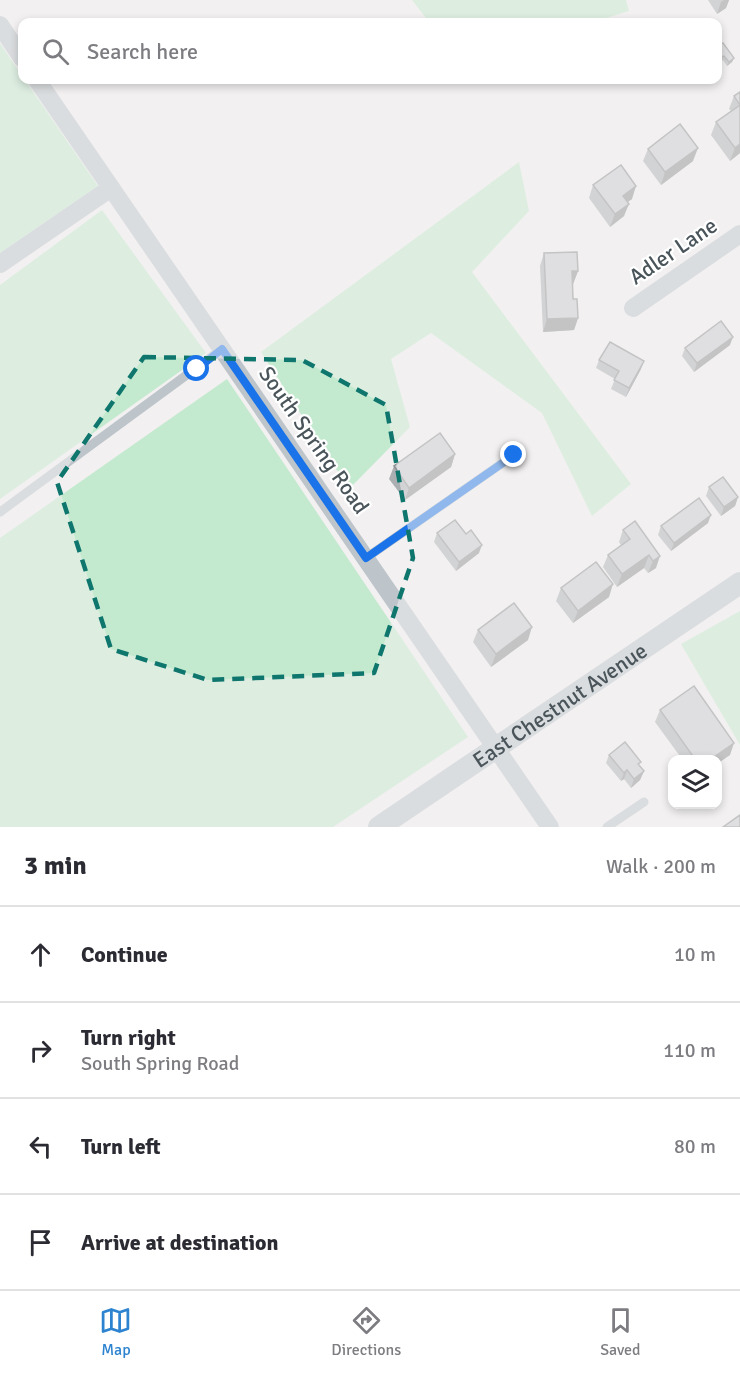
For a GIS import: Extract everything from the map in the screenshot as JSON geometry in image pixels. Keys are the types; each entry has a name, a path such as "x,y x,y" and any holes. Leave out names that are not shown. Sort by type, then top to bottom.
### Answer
{"street":[{"path":"0,25 18,52"},
{"name":"South Spring Road","path":"40,84 498,748 550,827"},
{"path":"0,264 111,188"},
{"name":"Adler Lane","path":"633,308 740,234"},
{"name":"East Chestnut Avenue","path":"380,827 740,583"}],"lane":[{"path":"0,512 222,349"},
{"path":"366,558 514,455"},
{"path":"608,827 644,802"}],"highlighted area":[{"path":"144,357 302,360 386,405 413,558 374,673 208,680 111,649 57,482"}],"green space":[{"path":"412,0 626,0 629,11 606,18 426,18"},
{"path":"0,43 18,70 18,84 28,84 98,186 0,253"},
{"path":"519,162 529,211 472,272 631,484 592,516 542,413 431,333 391,359 410,427 349,489 261,352"},
{"path":"102,210 206,353 0,499 0,285"},
{"path":"227,379 468,737 333,827 0,827 0,538"},
{"path":"740,611 740,745 681,644"}],"building":[{"path":"722,44 734,58 729,62 722,57"},
{"path":"740,92 740,105 734,96"},
{"path":"740,105 740,144 735,148 716,122"},
{"path":"680,124 698,148 665,172 648,149"},
{"path":"621,165 636,186 623,196 629,204 615,214 593,185"},
{"path":"577,252 578,271 572,271 573,299 577,299 578,318 547,319 544,253"},
{"path":"721,321 733,337 697,363 685,348"},
{"path":"610,342 644,361 629,388 614,380 619,371 599,360"},
{"path":"440,433 455,454 409,488 394,466"},
{"path":"723,477 738,497 724,507 709,487"},
{"path":"699,498 711,515 674,543 661,526"},
{"path":"455,520 466,534 471,530 482,545 459,562 437,533"},
{"path":"635,521 660,556 653,561 649,555 622,574 608,555 630,539 623,530"},
{"path":"596,562 613,584 578,611 561,588"},
{"path":"514,603 532,627 496,654 478,630"},
{"path":"694,686 734,743 717,755 692,755 660,710"},
{"path":"625,742 641,762 638,764 644,771 634,779 627,770 624,773 609,755"},
{"path":"740,815 740,827 723,827"}],"route":[{"path":"197,369 222,349 366,558 514,455"}]}
